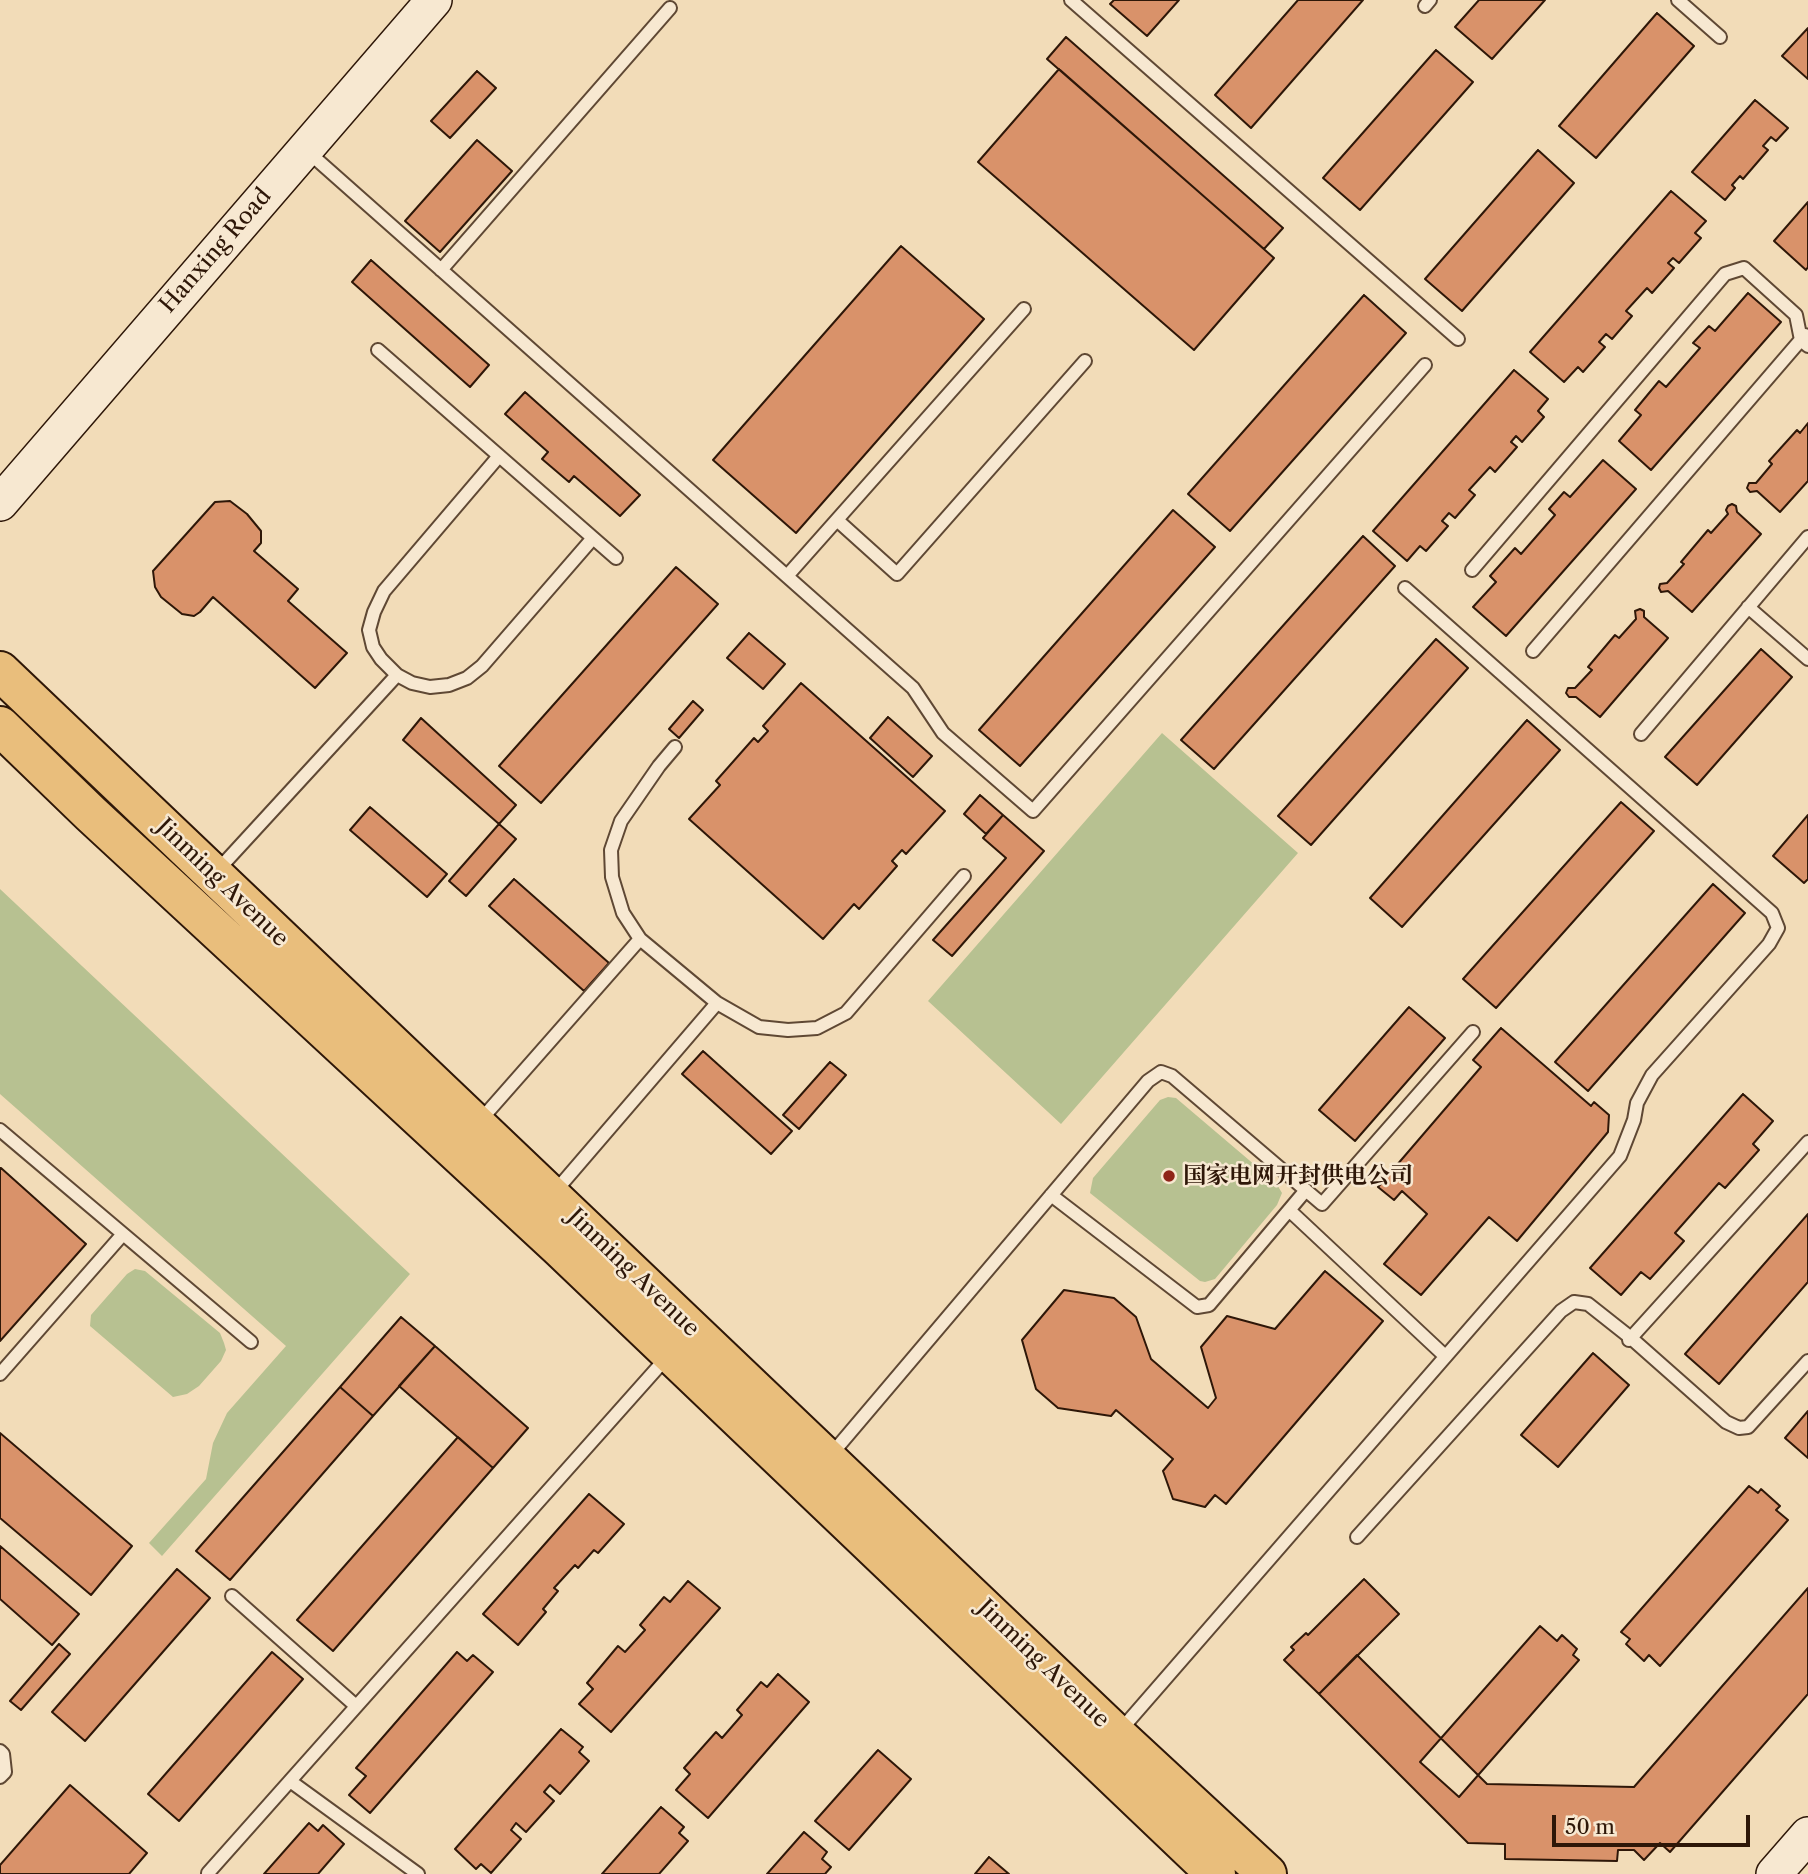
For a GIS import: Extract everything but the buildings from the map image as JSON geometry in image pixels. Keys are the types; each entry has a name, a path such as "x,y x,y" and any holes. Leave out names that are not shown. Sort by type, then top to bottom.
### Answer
{"main road":[{"name":"Jinming Avenue","path":"0,671 1267,1874"},
{"name":"Jinming Avenue","path":"0,726 670,1353 1216,1874"}],"street":[{"name":"Hanxing Road","path":"0,467 407,0"},
{"name":"Hanxing Road","path":"0,503 434,0"},
{"path":"1774,1874 1808,1835"}],"lane":[{"path":"1071,0 1458,339"},
{"path":"1678,0 1720,37"},
{"path":"441,270 670,8"},
{"path":"304,149 913,688 943,733 1033,811 1425,365"},
{"path":"1472,570 1724,274 1744,268 1796,315 1806,340 1533,650"},
{"path":"787,576 1024,309"},
{"path":"378,350 616,558"},
{"path":"836,520 897,574 1085,361"},
{"path":"499,456 384,591 374,612 369,630 373,647 397,675 430,688 467,678 482,666 593,538"},
{"path":"1641,734 1808,537"},
{"path":"1117,1734 1620,1156 1634,1120 1637,1102 1652,1075 1769,944 1778,928 1772,913 1405,588"},
{"path":"1748,607 1808,659"},
{"path":"214,876 397,675"},
{"path":"675,747 621,821 611,850 612,877 623,913 640,939 717,1003 760,1027 788,1030 817,1028 846,1013 964,876"},
{"path":"476,1125 640,939"},
{"path":"552,1195 717,1003"},
{"path":"828,1458 1148,1081 1161,1072 1172,1076 1322,1204 1472,1032"},
{"path":"0,1130 251,1342"},
{"path":"1630,1339 1808,1142"},
{"path":"1051,1195 1197,1307 1209,1305 1306,1190"},
{"path":"1289,1210 1444,1356"},
{"path":"0,1374 123,1234"},
{"path":"1357,1536 1561,1311 1574,1302 1588,1304 1726,1422 1739,1428 1748,1427 1808,1361"},
{"path":"208,1873 670,1353"},
{"path":"232,1596 356,1706"},
{"path":"0,1751 3,1754 5,1772 0,1777"},
{"path":"290,1781 418,1874"}],"green space":[{"path":"1162,733 1298,853 1061,1124 928,1001"},
{"path":"0,889 410,1274 162,1556 149,1543 206,1479 213,1443 227,1413 286,1346 0,1094"},
{"path":"1176,1098 1276,1183 1282,1193 1277,1205 1215,1279 1205,1282 1200,1281 1090,1193 1093,1178 1160,1100"},
{"path":"135,1269 145,1271 220,1333 226,1350 221,1361 199,1386 187,1394 173,1397 90,1326 91,1315 127,1274"}],"place":[{"name":"国家电网开封供电公司","path":"1169,1176"}]}
